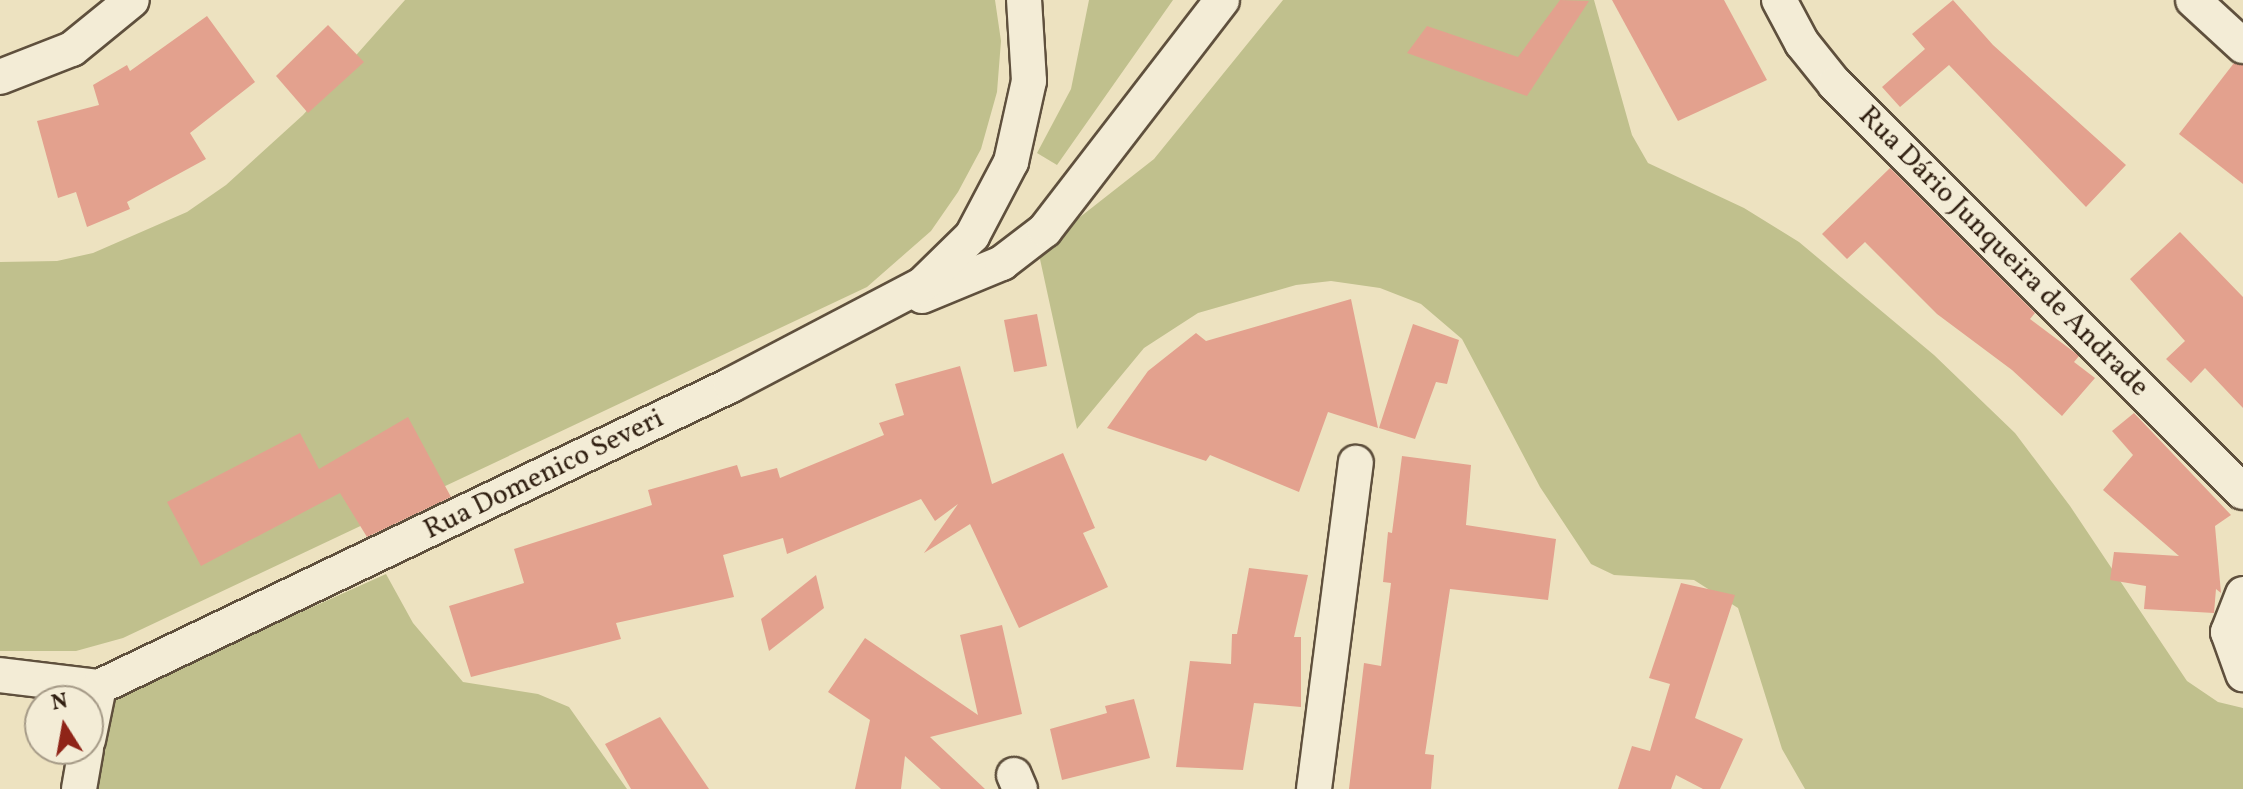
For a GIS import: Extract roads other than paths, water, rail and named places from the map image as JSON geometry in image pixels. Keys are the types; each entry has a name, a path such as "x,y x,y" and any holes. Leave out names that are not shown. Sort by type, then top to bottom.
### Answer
{"street":[{"path":"0,77 72,49 132,0"},
{"name":"Rua Domenico Severi","path":"103,685 852,325 923,284 972,236 998,191 1020,132 1027,94 1024,0"},
{"path":"852,325 1002,263 1036,239 1222,0"},
{"name":"Rua Dário Junqueira de Andrade","path":"1779,0 1802,43 1835,84 2243,492"},
{"path":"2193,0 2243,46"},
{"path":"998,191 997,211 1008,225 1026,224 1061,209"},
{"path":"1314,789 1356,463"},
{"path":"2243,594 2228,632 2243,674"},
{"path":"0,675 82,685"},
{"path":"79,789 83,765"}]}
